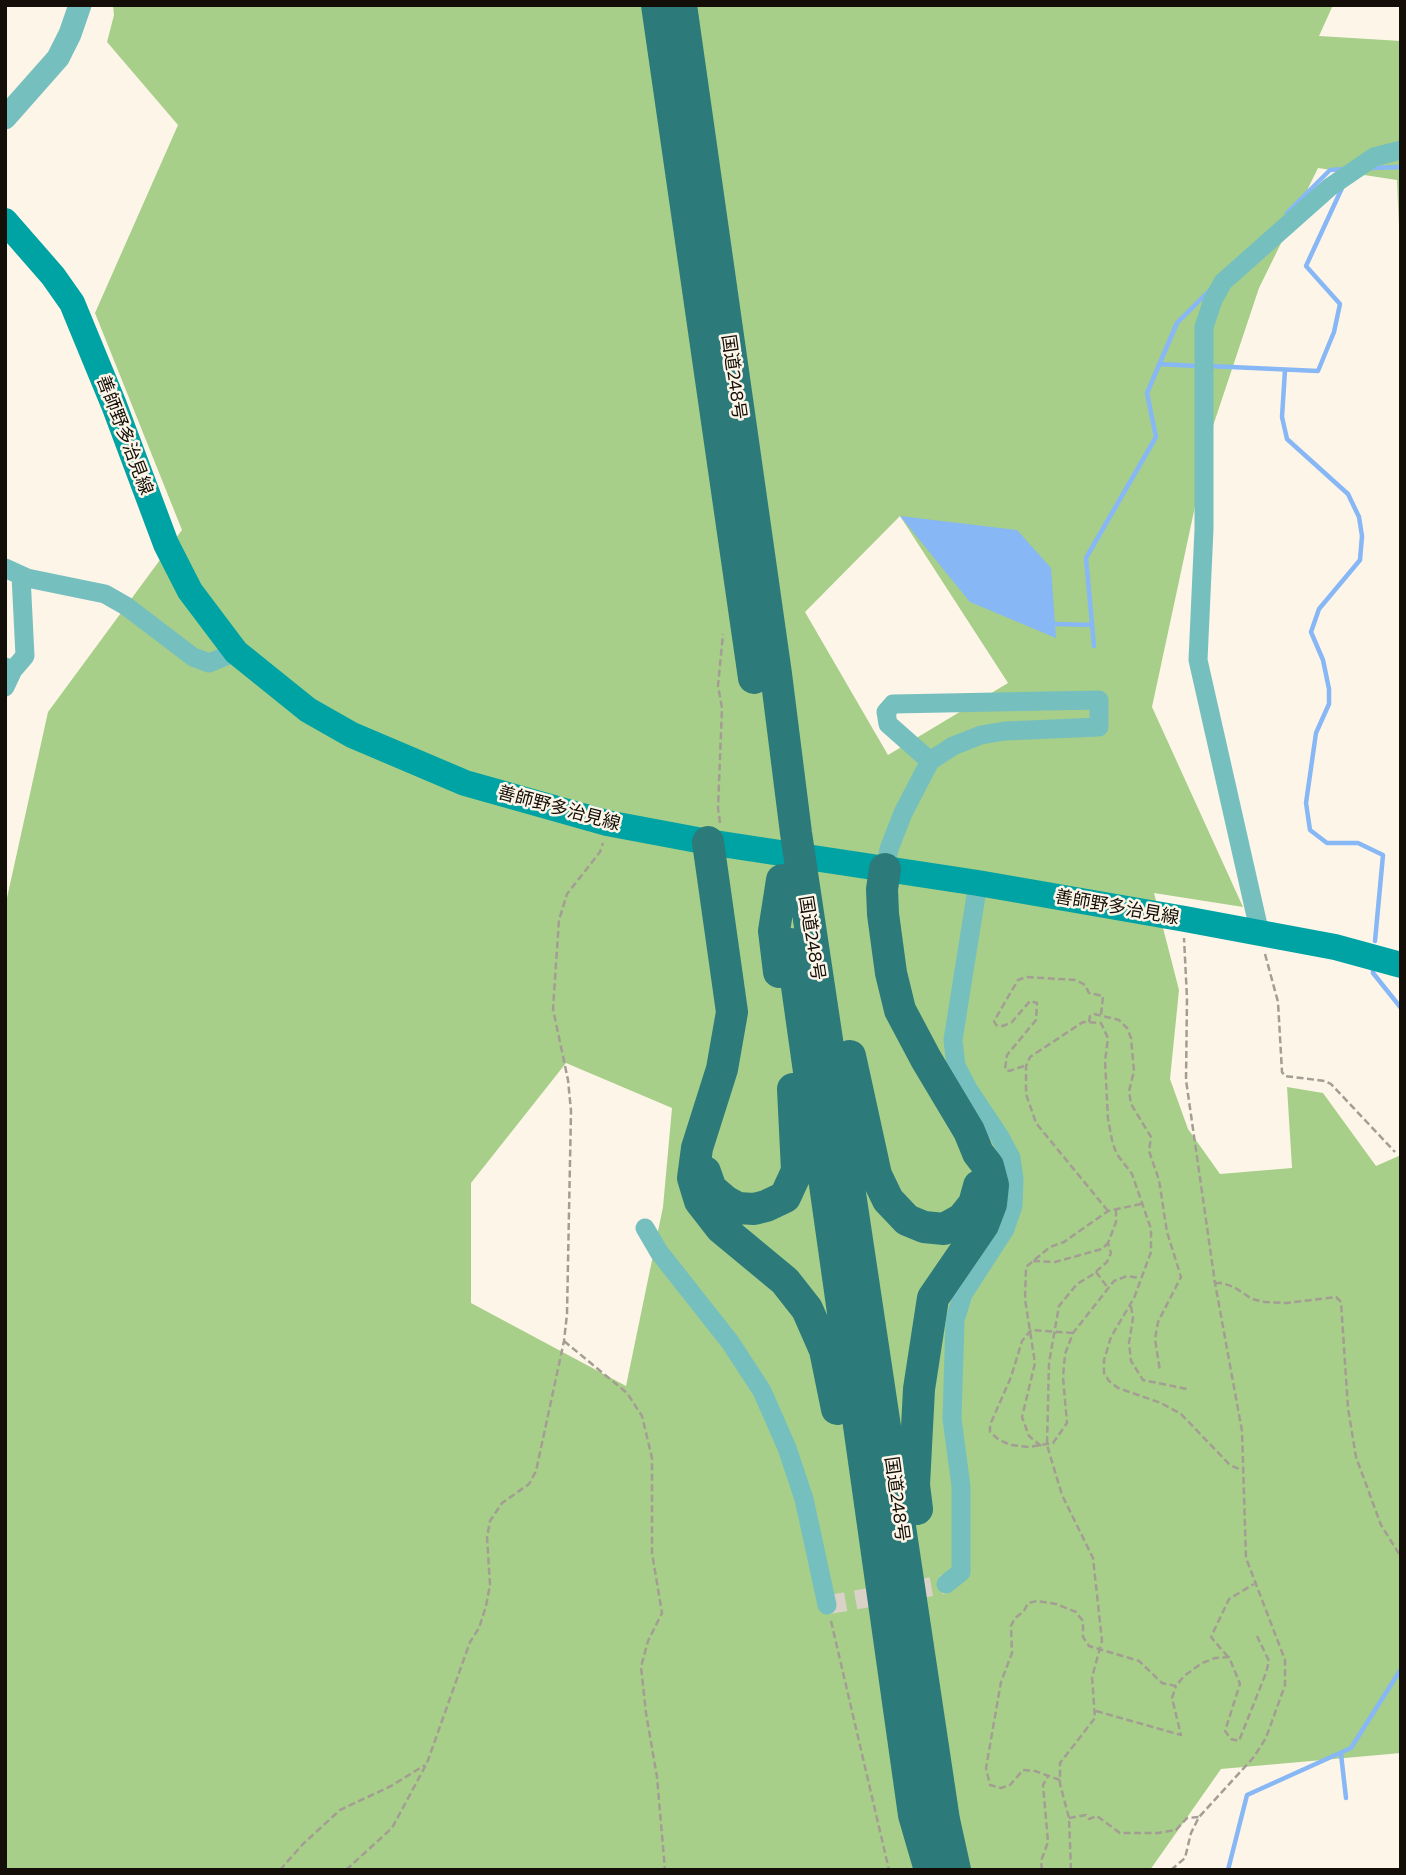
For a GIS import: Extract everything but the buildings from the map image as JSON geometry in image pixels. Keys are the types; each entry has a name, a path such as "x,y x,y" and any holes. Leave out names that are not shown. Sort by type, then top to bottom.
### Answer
{"highway":[{"name":"国道248号","path":"657,5 793,833"},
{"name":"国道248号","path":"681,5 776,674 795,873 929,1818 930,1870"},
{"path":"715,834 732,1012 722,1069 697,1147 693,1178 700,1201 721,1228 785,1281 807,1309 825,1350 868,1579 906,1805 929,1818 943,1726 930,1644 914,1485 919,1389 933,1298 983,1225 991,1204 993,1185 988,1166 978,1153 969,1131 900,1010 891,973 883,914 882,889 885,869"},
{"path":"697,1147 711,1189 738,1208 754,1209 785,1197 797,1171 794,1096 774,931 795,873"},
{"path":"795,873 836,996 876,1175 888,1200 907,1220 924,1227 944,1229 962,1219 974,1204 979,1188 978,1153"},
{"name":"国道248号","path":"929,1818 955,1870"}],"main road":[{"name":"善師野多治見線","path":"5,222 53,276 72,303 166,544 190,591 236,652 308,710 352,735 465,783 607,822 715,834 885,869 1335,947 1401,965"}],"street":[{"path":"5,118 58,58 80,5"},
{"path":"1260,934 1198,660 1204,529 1204,327 1213,300 1223,282 1330,187 1374,157 1401,150"},
{"path":"8,674 25,656 13,572 105,594 193,657 209,663 236,652"},
{"path":"885,869 889,849 903,814 930,761 953,746 981,735 1004,731 1099,727 1099,701 893,704 886,712 888,724 930,761"},
{"path":"946,1584 961,1572 961,1486 952,1419 955,1320 963,1294 1005,1229 1013,1206 1014,1179 1011,1158 956,1066 953,1040 978,883"},
{"path":"645,1228 659,1252 730,1342 762,1391 787,1448 803,1499 827,1605"}],"path":[{"path":"715,834 722,708 718,686 723,631"},
{"path":"346,1870 392,1828 427,1763 470,1642 479,1628 486,1606 489,1584 487,1537 490,1521 502,1503 529,1485 536,1471 565,1342 571,1111 568,1080 552,1009 559,920 567,894 600,852 607,822"},
{"path":"1171,1870 1185,1858 1191,1833 1199,1817 1253,1758 1266,1738 1285,1685 1286,1660 1246,1558 1242,1431 1216,1283 1186,1080 1185,919"},
{"path":"1260,934 1278,1002 1282,1072 1285,1076 1331,1084 1395,1152"},
{"path":"1026,1066 1009,1071 1005,1069 1007,1055 1036,1020 1037,1003 1030,1001 1012,1022 1003,1026 996,1025 994,1021 1018,980 1026,977 1076,980 1085,985 1090,993 1102,996 1101,1015"},
{"path":"1089,1023 1090,1016 1101,1015 1119,1020 1127,1028 1131,1038 1134,1071 1129,1091 1131,1104 1151,1137 1149,1151 1159,1180 1167,1232 1181,1277 1158,1322 1155,1339 1160,1371"},
{"path":"1108,1212 1036,1123 1026,1094 1026,1066 1030,1056 1083,1022 1101,1023 1108,1038 1105,1061 1108,1119 1116,1153 1132,1174 1150,1229 1151,1252 1131,1304 1111,1337 1104,1360 1104,1373 1118,1388 1161,1402 1181,1414 1230,1465 1243,1471"},
{"path":"1041,1446 1029,1436 1022,1417 1035,1363 1025,1299 1026,1268 1050,1247 1064,1242 1108,1212 1142,1204"},
{"path":"1033,1261 1055,1262 1102,1250 1116,1222 1116,1210"},
{"path":"1071,1870 1069,1818 1060,1780 1060,1763 1095,1718 1092,1677 1102,1640 1093,1558 1062,1494 1047,1446 1049,1363 1059,1306 1077,1284 1107,1262 1111,1253 1108,1242"},
{"path":"1096,1272 1108,1288"},
{"path":"1031,1330 1022,1341 1011,1377 989,1425 990,1433 1010,1445 1047,1446 1067,1423 1063,1377 1065,1354 1073,1333 1114,1281 1127,1276 1140,1278"},
{"path":"1216,1283 1234,1287 1265,1303 1336,1297 1341,1302 1348,1408 1356,1457 1381,1525 1401,1557"},
{"path":"1131,1304 1131,1361 1143,1380 1187,1389"},
{"path":"1031,1330 1073,1333"},
{"path":"565,1342 627,1393 642,1416 652,1458 652,1553 662,1614 648,1641 641,1667 657,1777 665,1870"},
{"path":"1254,1584 1229,1599 1211,1637 1228,1657 1240,1684 1235,1705 1225,1724 1225,1731 1231,1739 1239,1741 1269,1661 1256,1636"},
{"path":"1060,1780 1035,1771 1023,1770 1010,1785 1001,1788 989,1785 986,1768 1001,1682 1012,1653 1011,1626 1028,1603 1037,1601 1056,1604 1076,1612 1083,1621 1083,1637 1089,1646 1139,1661 1162,1683 1176,1686"},
{"path":"827,1605 889,1870"},
{"path":"1095,1711 1181,1735 1172,1698 1176,1686 1184,1675 1202,1663 1228,1657"},
{"path":"280,1870 303,1844 340,1810 391,1786 427,1763"},
{"path":"1042,1870 1041,1861 1048,1842 1043,1785 1048,1776"},
{"path":"1069,1818 1086,1815 1089,1819 1097,1816 1120,1833 1158,1833 1176,1830 1188,1818 1199,1817"}],"green space":[{"path":"113,5 1333,5 1319,36 1401,41 1401,274 1397,180 1318,168 1259,288 1211,432 1152,707 1243,907 1154,893 1179,990 1170,1079 1188,1129 1220,1174 1292,1168 1287,1087 1323,1093 1376,1166 1401,1155 1401,1753 1221,1769 1150,1870 5,1870 5,907 48,712 182,530 95,313 178,125 107,42 114,15","holes":["900,516 1008,683 888,755 805,612","566,1063 672,1108 663,1207 626,1386 471,1303 471,1183"]}],"water":[{"path":"900,516 1017,530 1051,568 1056,638 970,602"}],"waterway":[{"path":"1370,168 1401,167"},
{"path":"1287,213 1330,170 1344,169"},
{"path":"1209,366 1318,371 1334,332 1340,304 1306,266 1342,188"},
{"path":"1094,646 1086,558 1156,437 1147,393 1177,323 1209,291"},
{"path":"1159,364 1197,366"},
{"path":"1285,370 1282,417 1287,439 1348,494 1359,517 1362,536 1360,560 1319,609 1311,632 1323,660 1329,704 1316,733 1306,803 1310,830 1327,843 1358,843 1383,855 1375,941"},
{"path":"1054,624 1092,625"},
{"path":"1373,970 1401,1008"},
{"path":"1228,1870 1247,1795 1351,1748 1401,1669"},
{"path":"1341,1754 1346,1798"}],"tunnel":[{"path":"827,1605 946,1584"}]}
